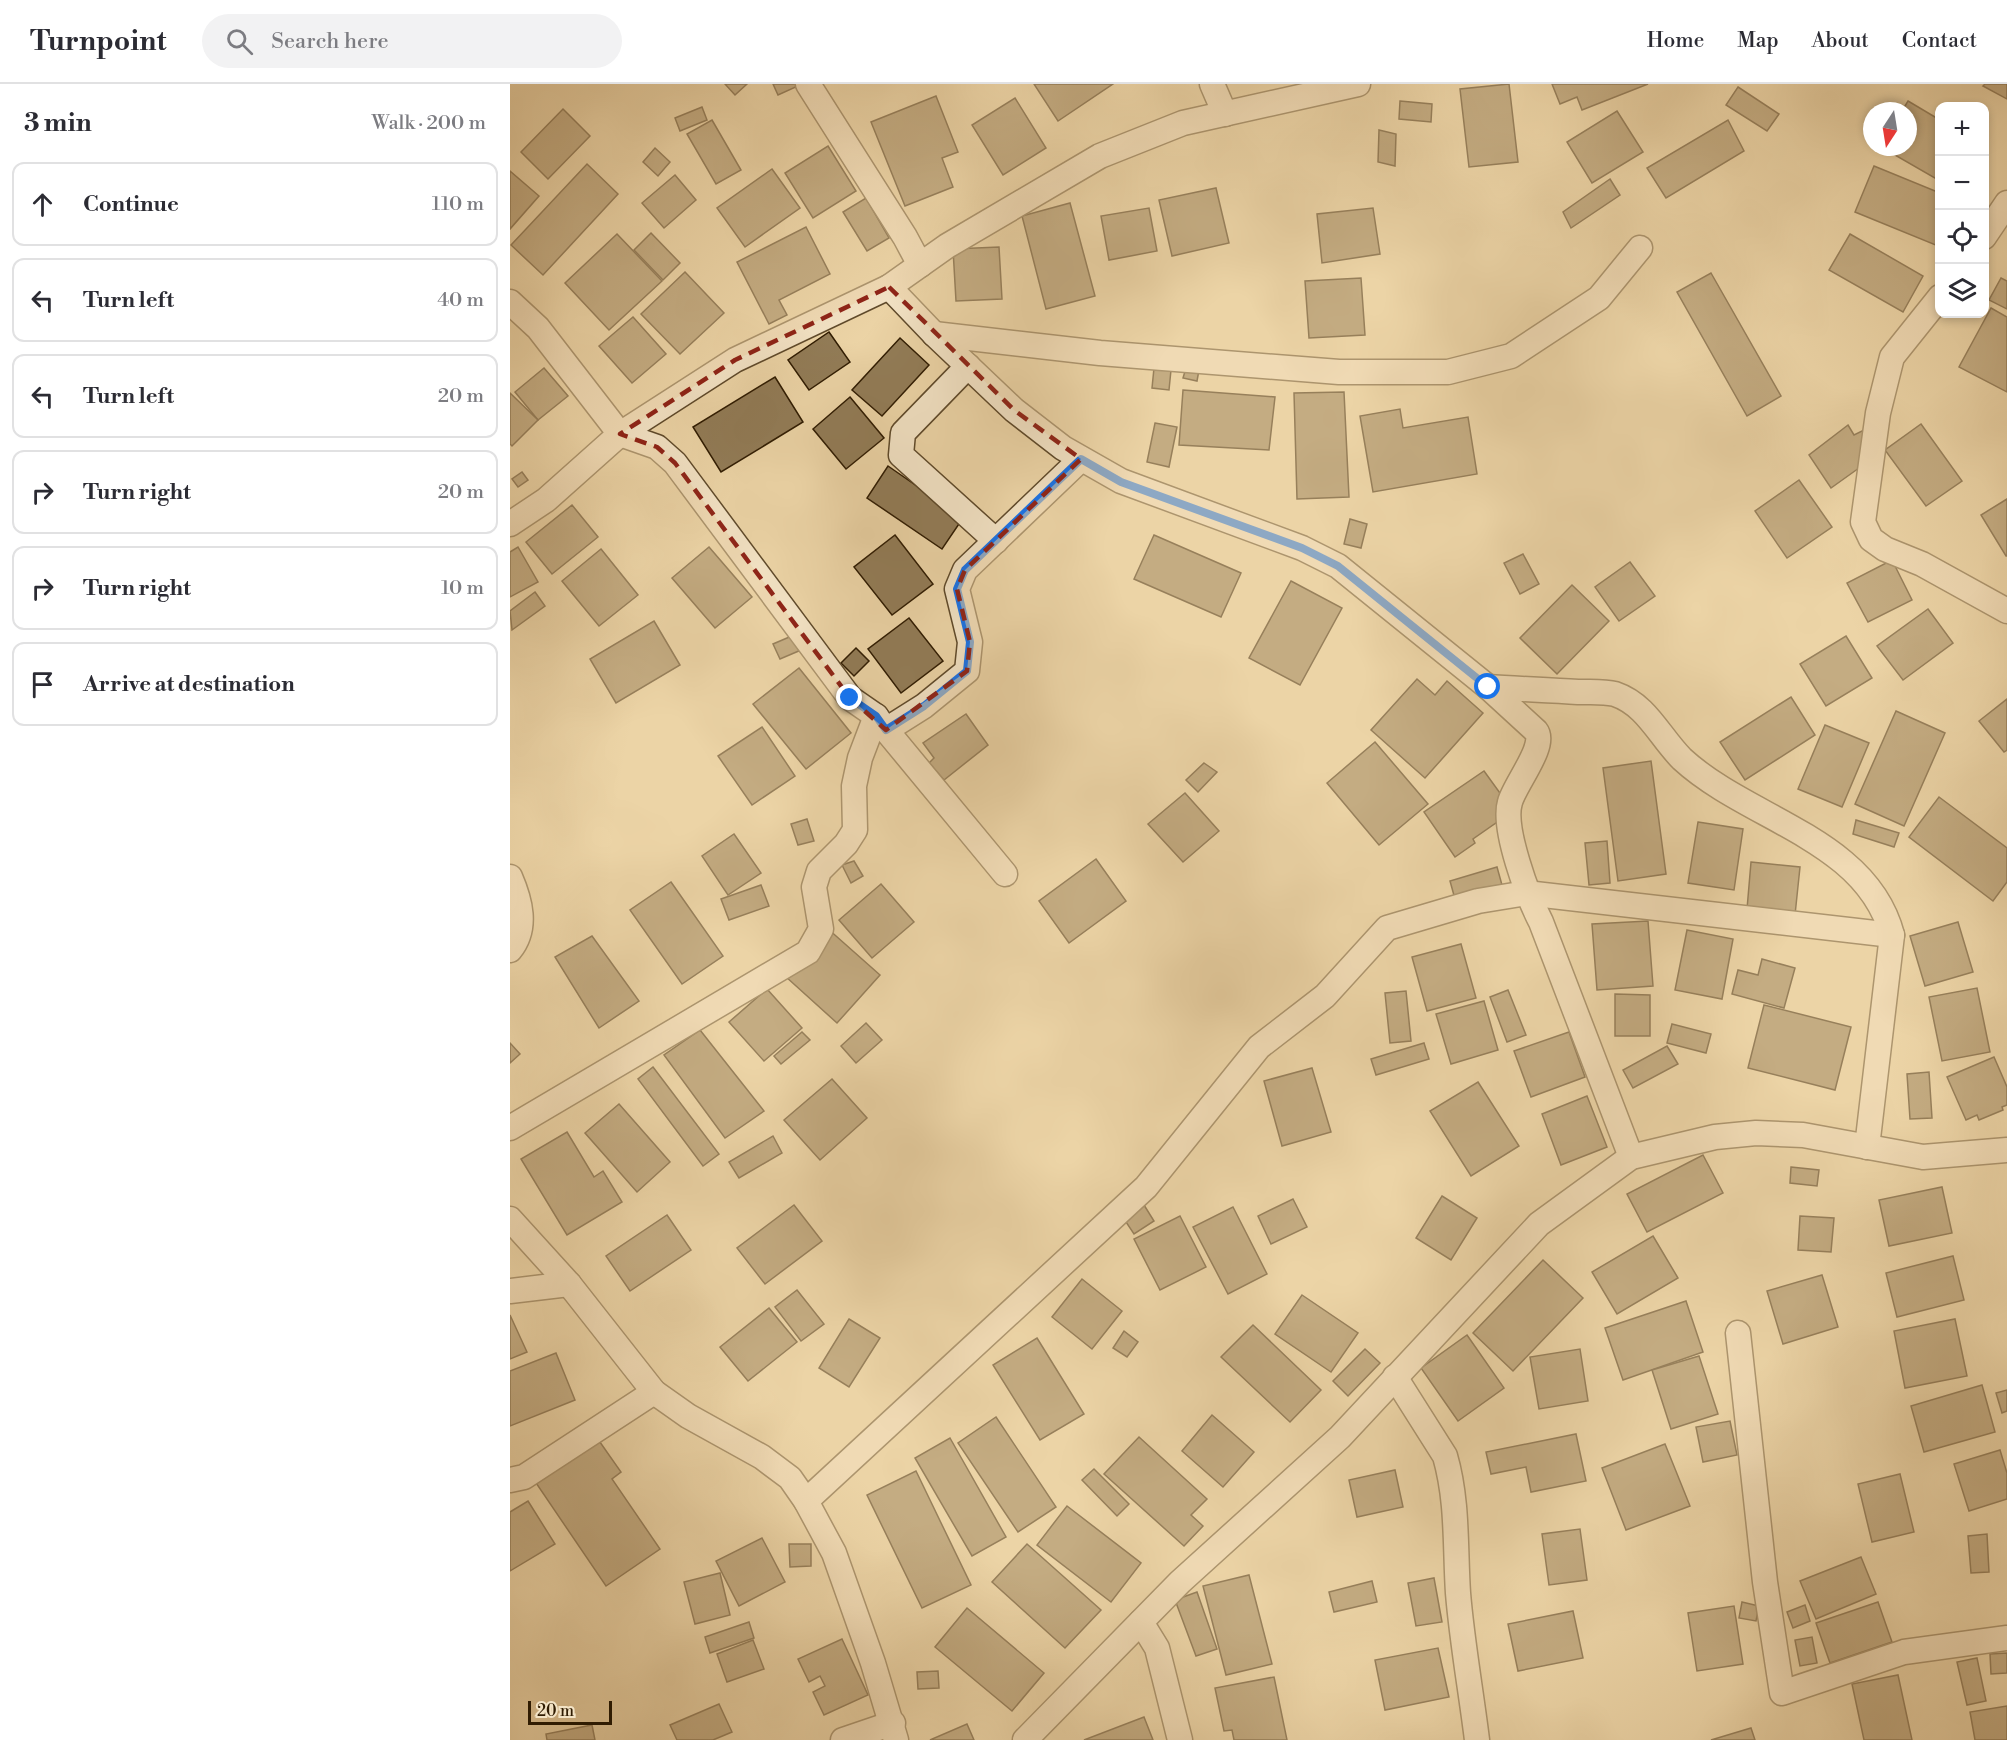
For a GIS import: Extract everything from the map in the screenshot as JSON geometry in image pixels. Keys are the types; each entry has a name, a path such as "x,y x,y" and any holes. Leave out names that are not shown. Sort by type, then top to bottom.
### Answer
{"street":[{"path":"808,84 905,237 920,265"},
{"path":"1212,84 1225,114"},
{"path":"510,524 546,500 620,434 735,360 889,287 947,246 1100,156 1183,123 1358,84"},
{"path":"1989,230 2007,203"},
{"path":"934,334 1100,353 1339,372 1448,372 1510,356 1599,298 1640,248"},
{"path":"889,287 934,334 1014,410 1081,459 1121,482 1302,548 1338,566 1488,687 1540,736 1540,745 1520,778 1509,802 1508,818 1526,893 1541,922 1631,1157"},
{"path":"510,302 538,328 620,434 657,447 675,463 850,698 881,723 1005,874"},
{"path":"1935,303 1892,357 1878,412 1863,522 1871,539 1886,549 1922,564 2007,611"},
{"path":"968,366 903,433 901,455 996,541"},
{"path":"510,1128 808,952 822,928 814,887 819,871 846,844 855,830 854,786 860,758 881,723 924,706 967,671 970,642 957,589 965,570 1081,459"},
{"path":"1488,687 1612,693 1636,704 1682,758 1705,776 1832,852 1872,890 1886,911 1892,935 1868,1147"},
{"path":"510,877 515,889 522,925 510,950"},
{"path":"806,1501 1146,1187 1259,1047 1325,996 1387,928 1479,901 1526,893 1892,935"},
{"path":"1025,1740 1141,1622 1340,1437 1539,1224 1631,1157 1715,1137 1756,1133 1803,1135 1923,1157 2007,1150"},
{"path":"510,1219 569,1284 654,1392 688,1416 762,1456 790,1478 806,1501 834,1553 895,1731 843,1740"},
{"path":"510,1291 569,1284"},
{"path":"1738,1333 1765,1582 1782,1692 1904,1652 2007,1638"},
{"path":"1395,1377 1445,1455 1449,1469 1454,1494 1458,1594 1477,1740"},
{"path":"510,1480 524,1477 654,1392"},
{"path":"1141,1622 1157,1648 1180,1740"}],"highlighted area":[{"path":"889,287 1014,410 1081,459 965,570 957,589 970,642 967,671 886,730 850,698 675,463 657,447 620,434 735,360"}],"building":[{"path":"725,84 747,84 735,95"},
{"path":"773,84 797,84 798,86 778,95"},
{"path":"1034,84 1113,84 1058,121"},
{"path":"1509,84 1518,162 1469,167 1460,89"},
{"path":"1552,84 1648,84 1582,110 1577,97 1560,104"},
{"path":"1985,84 2007,84 2007,99 1983,86"},
{"path":"1738,87 1779,114 1767,131 1726,105"},
{"path":"936,96 958,152 942,158 953,187 905,206 871,122"},
{"path":"1015,98 1046,148 1003,175 972,125"},
{"path":"1400,101 1432,104 1431,122 1399,119"},
{"path":"1917,106 1935,117 1935,178 1897,156 1917,156"},
{"path":"702,107 707,120 680,131 675,118"},
{"path":"563,109 590,136 548,179 521,152"},
{"path":"1617,111 1643,152 1592,183 1567,142"},
{"path":"712,120 741,170 716,184 687,134"},
{"path":"1728,120 1744,151 1666,198 1647,168"},
{"path":"1379,130 1396,134 1395,166 1378,162"},
{"path":"828,146 856,191 813,218 785,173"},
{"path":"655,148 670,162 658,176 643,162"},
{"path":"587,164 618,194 543,275 511,245"},
{"path":"1874,166 1935,191 1935,245 1855,212"},
{"path":"772,169 800,208 745,247 717,208"},
{"path":"510,171 539,196 510,229"},
{"path":"675,175 696,200 664,228 642,203"},
{"path":"1610,179 1620,195 1571,228 1563,212"},
{"path":"1216,188 1229,243 1172,256 1159,200"},
{"path":"866,198 889,238 867,251 843,212"},
{"path":"1070,203 1095,296 1046,309 1022,216"},
{"path":"1149,208 1157,251 1109,260 1101,216"},
{"path":"1373,208 1380,254 1322,263 1317,214"},
{"path":"806,227 830,274 779,300 787,315 769,324 737,262"},
{"path":"651,233 680,263 663,280 634,250"},
{"path":"617,234 662,281 609,330 565,283"},
{"path":"1850,234 1923,276 1903,312 1829,270"},
{"path":"999,247 1002,299 956,301 953,249"},
{"path":"685,272 724,313 680,354 641,314"},
{"path":"1711,273 1781,396 1747,416 1677,292"},
{"path":"1361,278 1365,335 1309,338 1305,281"},
{"path":"2001,278 2007,281 2007,309 1989,300"},
{"path":"1991,308 2007,317 2007,392 1959,367 1986,318 1989,318"},
{"path":"633,317 666,354 632,383 599,346"},
{"path":"829,332 850,362 809,390 788,360"},
{"path":"900,338 929,365 882,416 852,390"},
{"path":"544,368 568,396 538,420 515,392"},
{"path":"1154,368 1171,370 1169,390 1152,388"},
{"path":"1186,368 1199,370 1197,381 1183,378"},
{"path":"775,377 803,422 721,472 693,427"},
{"path":"1183,390 1275,397 1269,450 1179,445"},
{"path":"1344,392 1349,497 1297,499 1294,393"},
{"path":"510,393 538,420 512,446 510,444"},
{"path":"850,397 884,438 846,469 813,429"},
{"path":"1400,409 1403,428 1468,417 1477,474 1373,492 1360,416"},
{"path":"1155,423 1177,427 1169,467 1147,462"},
{"path":"1921,424 1962,481 1926,506 1885,450"},
{"path":"1848,425 1854,435 1868,428 1873,458 1831,488 1809,455"},
{"path":"888,466 963,518 942,549 867,498"},
{"path":"522,472 528,480 518,487 512,479"},
{"path":"1799,480 1832,527 1787,558 1755,511"},
{"path":"2007,499 2007,556 2006,556 1981,515"},
{"path":"572,505 598,537 552,574 526,542"},
{"path":"1350,519 1367,524 1361,548 1344,544"},
{"path":"895,535 933,584 892,615 854,567"},
{"path":"1154,535 1241,573 1221,617 1134,579"},
{"path":"518,547 538,582 510,597 510,552"},
{"path":"709,547 752,597 715,628 672,578"},
{"path":"601,549 638,595 599,626 562,581"},
{"path":"1523,554 1539,584 1520,594 1504,563"},
{"path":"1892,560 1912,600 1868,622 1847,583"},
{"path":"1630,562 1655,596 1619,621 1595,587"},
{"path":"1291,581 1342,608 1300,685 1249,658"},
{"path":"1572,585 1609,621 1557,674 1520,638"},
{"path":"535,592 545,606 512,630 510,611"},
{"path":"1928,609 1953,643 1903,680 1877,646"},
{"path":"909,618 943,661 901,693 868,649"},
{"path":"654,621 680,665 616,703 590,659"},
{"path":"794,635 801,650 780,659 773,644"},
{"path":"1846,636 1872,678 1826,706 1800,664"},
{"path":"856,648 869,661 854,676 841,663"},
{"path":"799,668 851,733 806,769 753,704"},
{"path":"1417,679 1435,695 1447,681 1483,713 1425,778 1371,730"},
{"path":"1791,697 1815,735 1745,780 1720,742"},
{"path":"2007,699 2007,750 2004,752 1979,721"},
{"path":"1896,711 1945,733 1904,826 1855,804"},
{"path":"966,714 988,745 944,780 929,763 934,758 923,743"},
{"path":"1825,725 1869,743 1842,807 1798,789"},
{"path":"762,727 795,776 752,805 718,756"},
{"path":"1375,742 1428,804 1379,845 1327,783"},
{"path":"1651,761 1666,874 1618,881 1603,768"},
{"path":"1204,763 1217,772 1198,792 1186,780"},
{"path":"1484,771 1513,811 1473,839 1475,843 1455,857 1424,812"},
{"path":"1185,793 1219,831 1183,862 1148,824"},
{"path":"1939,797 2007,848 2007,882 1993,901 1909,837"},
{"path":"807,819 814,841 798,845 791,824"},
{"path":"1856,820 1899,833 1894,847 1853,834"},
{"path":"1698,822 1743,829 1734,890 1688,883"},
{"path":"734,834 761,873 728,895 702,856"},
{"path":"1607,841 1610,883 1589,885 1585,843"},
{"path":"1096,859 1126,901 1069,943 1039,901"},
{"path":"854,861 863,876 851,883 842,865"},
{"path":"1751,862 1800,867 1795,915 1747,909"},
{"path":"1497,867 1502,885 1455,899 1450,881"},
{"path":"671,882 723,956 682,984 630,910"},
{"path":"881,884 914,922 872,958 839,920"},
{"path":"761,885 769,906 729,920 721,899"},
{"path":"1648,921 1653,986 1597,990 1592,924"},
{"path":"1958,922 1973,972 1925,986 1910,936"},
{"path":"827,928 880,975 837,1023 785,976"},
{"path":"1687,930 1733,939 1722,999 1675,990"},
{"path":"592,936 639,1001 599,1028 555,957"},
{"path":"1461,944 1476,998 1427,1011 1412,957"},
{"path":"1762,959 1795,968 1784,1008 1732,994 1738,970 1758,975"},
{"path":"1977,988 1990,1052 1942,1061 1929,997"},
{"path":"767,989 802,1028 764,1061 729,1022"},
{"path":"1508,990 1526,1035 1507,1042 1490,997"},
{"path":"1406,991 1411,1041 1390,1043 1385,993"},
{"path":"1615,994 1650,995 1650,1036 1615,1036"},
{"path":"1484,1001 1498,1050 1451,1064 1436,1014"},
{"path":"1764,1005 1851,1027 1835,1090 1748,1068"},
{"path":"866,1023 882,1040 856,1063 841,1046"},
{"path":"1672,1024 1711,1034 1706,1053 1667,1043"},
{"path":"700,1030 764,1111 725,1138 664,1055"},
{"path":"802,1032 810,1040 781,1064 774,1056"},
{"path":"1569,1032 1585,1077 1531,1097 1514,1051"},
{"path":"510,1043 520,1054 510,1063"},
{"path":"1424,1043 1429,1059 1376,1075 1371,1059"},
{"path":"1667,1046 1678,1064 1633,1088 1623,1070"},
{"path":"1994,1057 2007,1087 2007,1105 2002,1107 2003,1110 1979,1120 1977,1115 1966,1120 1947,1077"},
{"path":"653,1067 719,1154 703,1166 638,1079"},
{"path":"1312,1068 1331,1132 1282,1146 1264,1081"},
{"path":"1929,1072 1932,1118 1910,1119 1907,1074"},
{"path":"832,1079 867,1118 820,1160 784,1120"},
{"path":"1478,1082 1519,1146 1471,1176 1430,1111"},
{"path":"1587,1096 1607,1147 1561,1165 1542,1114"},
{"path":"619,1104 670,1162 637,1192 585,1133"},
{"path":"567,1132 594,1177 603,1171 622,1202 567,1235 521,1159"},
{"path":"773,1136 782,1153 739,1178 729,1162"},
{"path":"1703,1155 1723,1193 1647,1232 1627,1194"},
{"path":"1791,1167 1819,1170 1817,1186 1790,1183"},
{"path":"1942,1187 1952,1233 1889,1246 1879,1200"},
{"path":"1442,1196 1477,1218 1451,1260 1416,1238"},
{"path":"1293,1199 1307,1227 1271,1244 1258,1216"},
{"path":"794,1205 822,1241 765,1284 737,1248"},
{"path":"1144,1205 1154,1221 1134,1234 1124,1219"},
{"path":"1233,1207 1267,1274 1228,1294 1193,1227"},
{"path":"667,1215 691,1250 630,1291 606,1256"},
{"path":"1180,1216 1206,1267 1160,1290 1134,1239"},
{"path":"1800,1216 1834,1218 1831,1252 1798,1250"},
{"path":"1653,1236 1678,1278 1617,1314 1592,1272"},
{"path":"1953,1256 1964,1300 1897,1317 1886,1273"},
{"path":"1543,1260 1583,1298 1513,1371 1473,1333"},
{"path":"1822,1275 1838,1327 1783,1344 1767,1291"},
{"path":"1082,1279 1122,1311 1092,1349 1052,1317"},
{"path":"797,1290 824,1324 801,1341 775,1307"},
{"path":"1302,1295 1358,1333 1331,1372 1275,1334"},
{"path":"1686,1301 1703,1352 1623,1380 1605,1328"},
{"path":"769,1308 797,1342 748,1381 720,1347"},
{"path":"510,1315 527,1352 510,1359"},
{"path":"849,1319 880,1338 849,1387 819,1368"},
{"path":"1955,1319 1967,1376 1905,1388 1894,1331"},
{"path":"1253,1325 1321,1390 1290,1422 1221,1357"},
{"path":"1124,1331 1138,1342 1127,1357 1113,1348"},
{"path":"1467,1335 1504,1388 1458,1421 1421,1368"},
{"path":"1037,1338 1084,1414 1040,1440 993,1365"},
{"path":"1365,1349 1380,1363 1348,1396 1333,1381"},
{"path":"1580,1349 1588,1401 1539,1409 1530,1357"},
{"path":"556,1353 575,1400 510,1426 510,1371"},
{"path":"1699,1356 1718,1414 1671,1429 1652,1370"},
{"path":"1982,1385 1995,1432 1924,1452 1911,1406"},
{"path":"2007,1390 2007,1411 2002,1413 1996,1393"},
{"path":"1212,1415 1254,1452 1223,1487 1182,1451"},
{"path":"996,1417 1056,1507 1018,1532 958,1443"},
{"path":"1730,1421 1737,1455 1703,1462 1696,1427"},
{"path":"1576,1434 1586,1481 1531,1492 1526,1467 1491,1474 1486,1452"},
{"path":"595,1435 621,1472 612,1479 660,1549 606,1586 532,1477"},
{"path":"1139,1437 1207,1499 1191,1515 1203,1526 1184,1546 1104,1474"},
{"path":"950,1438 1006,1537 972,1556 915,1458"},
{"path":"1665,1444 1690,1506 1626,1530 1602,1468"},
{"path":"2000,1450 2007,1473 2007,1499 1969,1511 1954,1464"},
{"path":"1094,1469 1129,1504 1117,1516 1082,1480"},
{"path":"1395,1470 1403,1507 1357,1517 1349,1480"},
{"path":"916,1471 971,1585 922,1608 867,1495"},
{"path":"1900,1474 1914,1532 1872,1542 1858,1484"},
{"path":"528,1501 555,1544 510,1571 510,1512"},
{"path":"1067,1506 1141,1563 1111,1602 1037,1545"},
{"path":"1580,1529 1587,1580 1549,1585 1542,1534"},
{"path":"1987,1534 1989,1572 1971,1573 1968,1536"},
{"path":"762,1538 785,1582 739,1606 716,1561"},
{"path":"789,1544 811,1544 811,1566 790,1567"},
{"path":"1027,1544 1101,1610 1065,1648 992,1582"},
{"path":"1861,1557 1876,1594 1816,1619 1800,1581"},
{"path":"720,1573 730,1615 695,1624 684,1582"},
{"path":"1249,1575 1272,1664 1226,1675 1203,1586"},
{"path":"1434,1578 1442,1622 1416,1626 1408,1583"},
{"path":"1372,1581 1377,1602 1334,1612 1329,1592"},
{"path":"1197,1592 1217,1649 1196,1656 1175,1600"},
{"path":"1742,1602 1759,1606 1756,1621 1739,1618"},
{"path":"1878,1602 1892,1642 1830,1663 1816,1623"},
{"path":"1805,1605 1810,1621 1793,1628 1787,1612"},
{"path":"1734,1606 1743,1664 1697,1671 1688,1613"},
{"path":"967,1608 1044,1673 1012,1711 935,1647"},
{"path":"1573,1611 1583,1658 1518,1671 1508,1624"},
{"path":"749,1622 754,1638 710,1653 705,1637"},
{"path":"1812,1637 1817,1663 1800,1666 1795,1640"},
{"path":"842,1639 868,1695 824,1715 813,1692 825,1686 820,1676 809,1682 798,1659"},
{"path":"753,1640 764,1669 727,1682 717,1654"},
{"path":"1438,1648 1449,1697 1385,1710 1375,1660"},
{"path":"2007,1653 2007,1673 1991,1674 1990,1654"},
{"path":"1977,1658 1986,1701 1967,1705 1957,1662"},
{"path":"938,1671 939,1688 918,1689 917,1672"},
{"path":"1898,1675 1912,1740 1864,1740 1852,1684"},
{"path":"1274,1677 1287,1740 1234,1740 1232,1730 1224,1731 1215,1688"},
{"path":"719,1704 732,1732 713,1740 677,1740 670,1725"},
{"path":"2007,1706 2007,1740 1975,1740 1970,1712"},
{"path":"1144,1717 1153,1740 1084,1740"},
{"path":"967,1724 974,1740 930,1740"},
{"path":"592,1725 595,1740 547,1740 546,1734"},
{"path":"1751,1728 1755,1740 1711,1740"}],"route":[{"path":"850,698 876,716 886,730 924,706 967,671 970,642 957,589 965,570 1081,459 1121,482 1302,548 1338,566 1488,687"}]}
